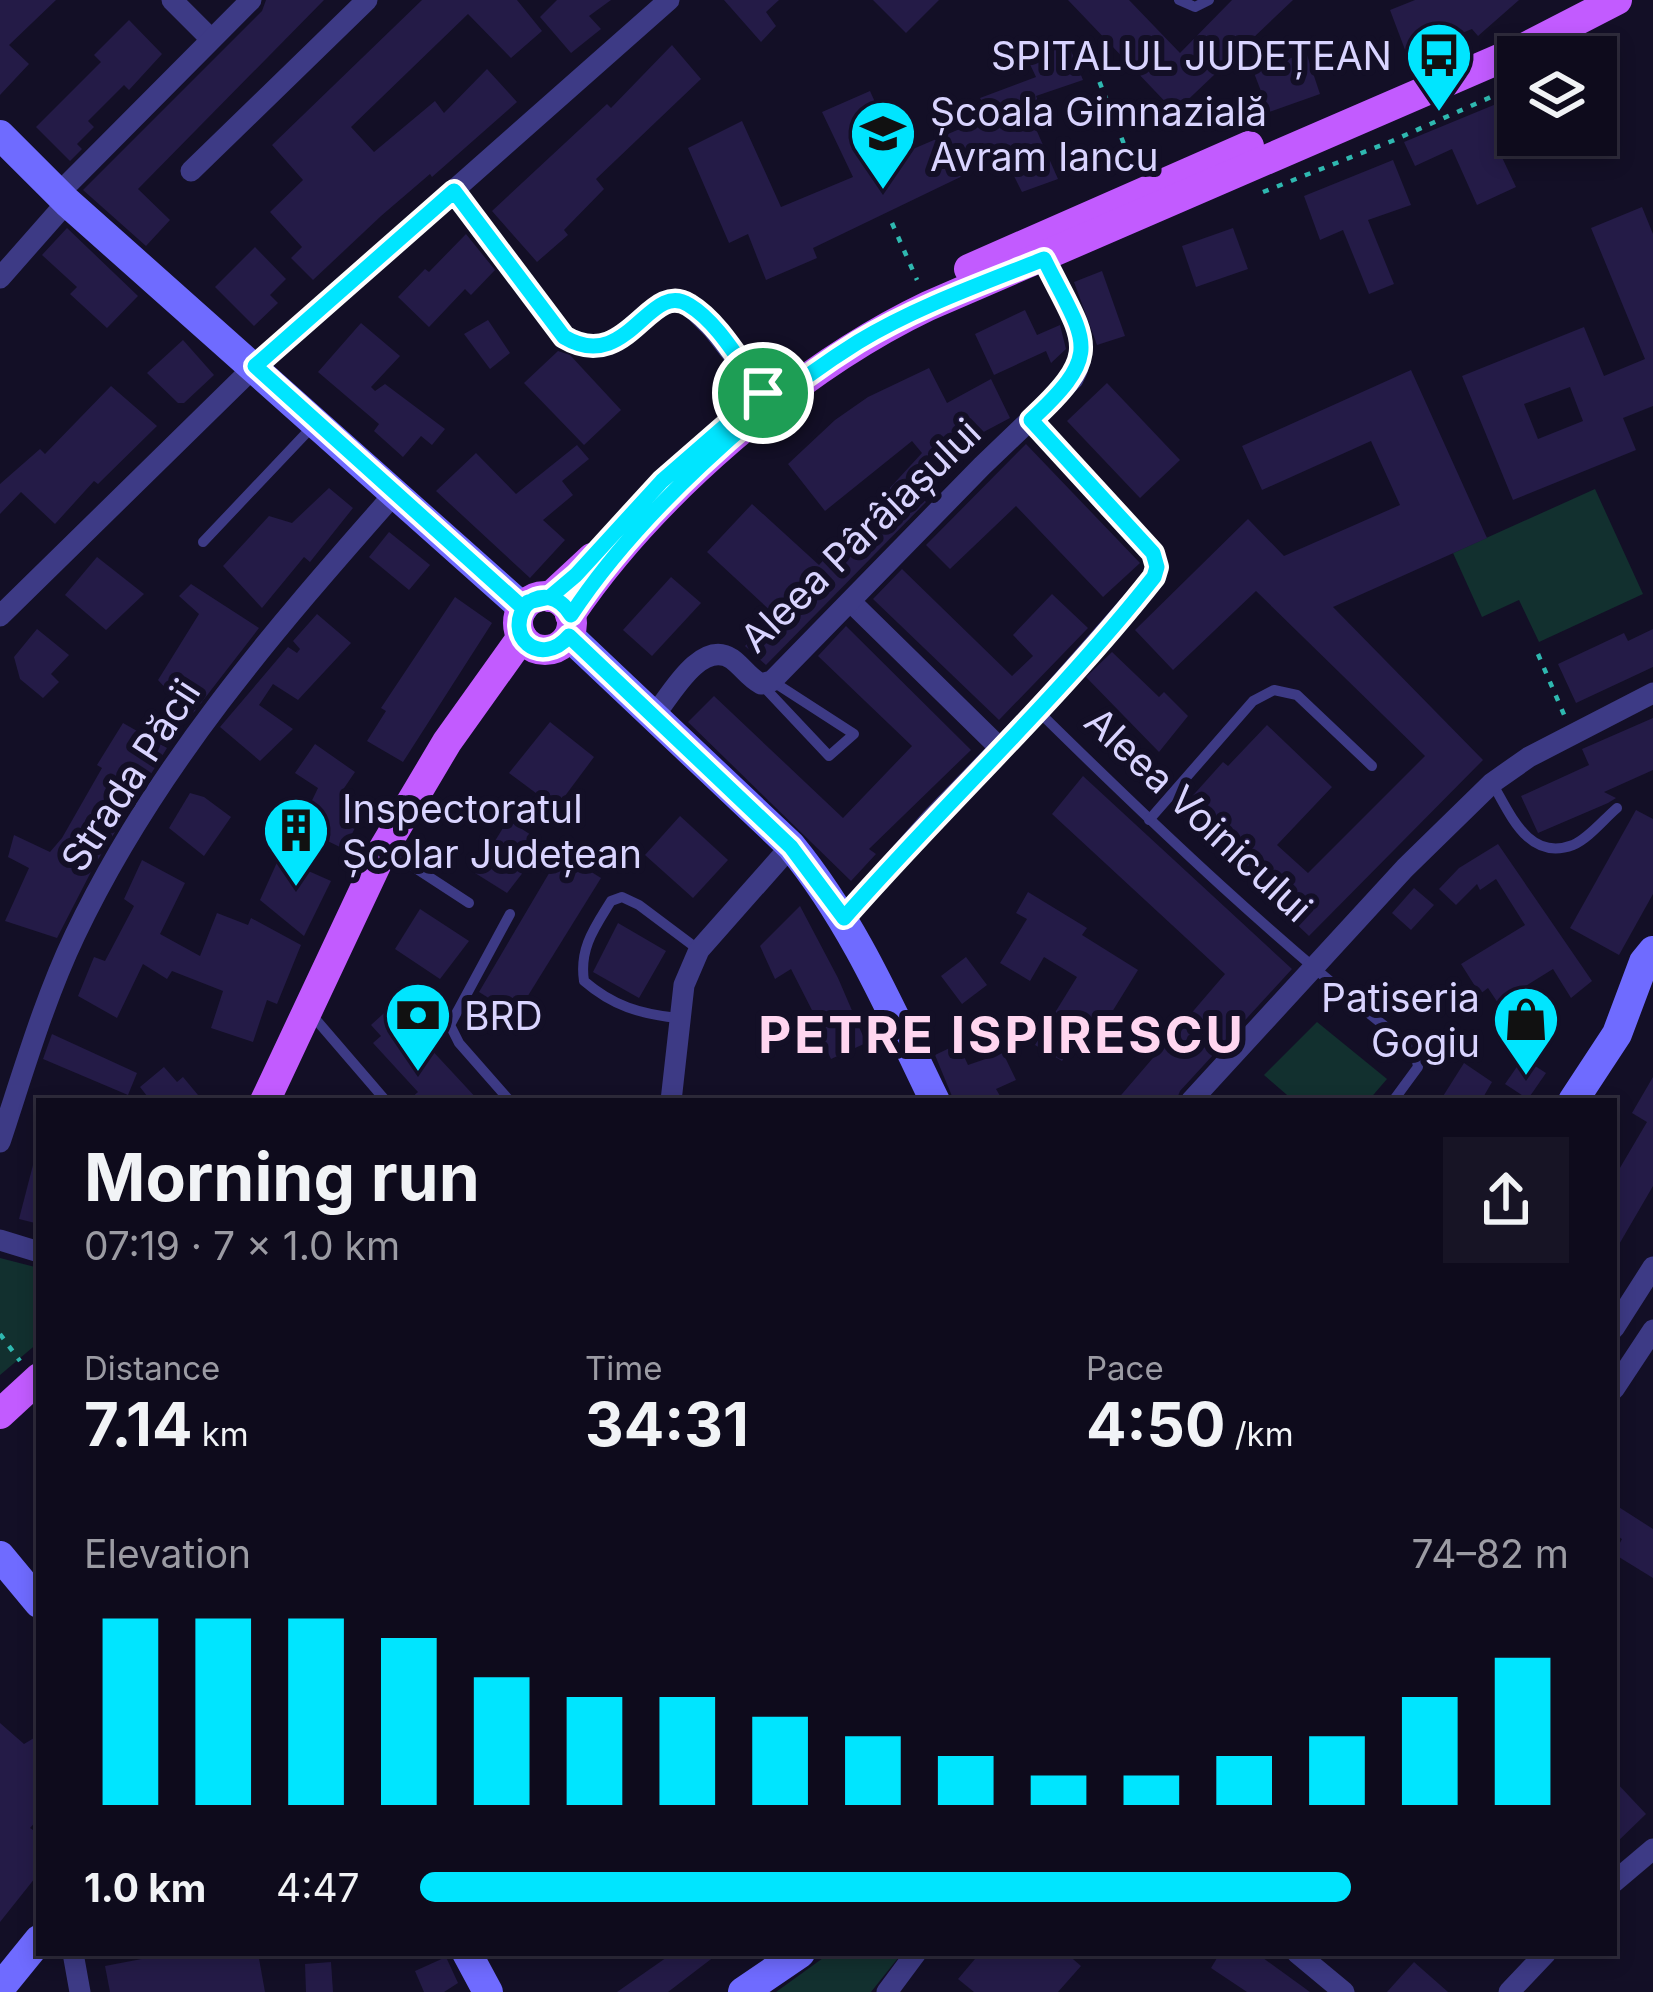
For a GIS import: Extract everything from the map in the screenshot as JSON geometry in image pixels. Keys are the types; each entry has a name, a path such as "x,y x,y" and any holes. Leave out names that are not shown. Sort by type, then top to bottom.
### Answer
{"main road":[{"path":"283,1098 397,856 460,751 576,575 703,441 849,329 921,291 1069,222 1512,36 1578,0"},
{"path":"266,1098 384,848 448,742 545,624 589,587 701,467 836,358 894,322 1520,50 1617,0"},
{"path":"0,1414 30,1370"},
{"path":"0,1438 36,1405"}],"street":[{"path":"172,0 211,39"},
{"path":"0,278 63,197 251,0"},
{"path":"191,171 367,0"},
{"path":"0,616 255,366 669,0"},
{"path":"0,135 63,197 654,716 791,847 844,918 934,1098"},
{"path":"454,191 564,337 580,345 608,345 662,303 678,300 713,329 763,393"},
{"name":"Aleea Pârâiașului","path":"654,716 697,662 709,656 721,654 734,660 747,677 766,682 852,603 1072,379 1082,355 1077,328 1044,259"},
{"path":"844,918 1037,710 1149,584 1157,567 1153,553 1031,420"},
{"name":"Strada Păcii","path":"0,1142 76,932 167,770 262,643 396,492"},
{"path":"852,603 1000,748"},
{"path":"1194,1098 1406,868 1492,783 1571,734 1653,693"},
{"path":"671,1098 684,985 699,950 791,847"},
{"path":"1575,1098 1651,975"},
{"path":"0,1240 36,1251"},
{"path":"1617,1323 1653,1267"},
{"path":"1617,1385 1653,1330"},
{"path":"0,1556 36,1600"},
{"path":"1617,1879 1653,1849"},
{"path":"0,1988 36,1944"},
{"path":"74,1956 80,1992"},
{"path":"469,1956 488,1992"},
{"path":"743,1992 796,1956"},
{"path":"887,1992 914,1956"},
{"path":"1301,1956 1344,1992"},
{"path":"1509,1992 1543,1956"}],"lane":[{"path":"1179,0 1195,7 1209,0"},
{"path":"203,542 317,422"},
{"path":"766,682 854,734 829,756 766,682"},
{"path":"1149,820 1253,701 1274,690 1297,695 1372,766"},
{"name":"Aleea Voinicului","path":"1037,710 1312,970 1415,1050 1418,1066 1395,1098"},
{"path":"1492,783 1525,837 1540,847 1574,845 1617,808"},
{"path":"397,856 469,903"},
{"path":"678,1018 638,1014 600,995 584,981 581,963 587,940 611,901 622,897 699,950"},
{"path":"507,1098 459,1042 451,1024 510,914"},
{"path":"318,1022 383,1098"}],"path":[{"path":"1083,40 1138,182"},
{"path":"1260,193 1497,94"},
{"path":"892,224 921,291"},
{"path":"1538,654 1571,734"},
{"path":"0,1334 30,1370"}],"green space":[{"path":"1595,489 1643,594 1539,642 1519,600 1482,617 1453,553"},
{"path":"1317,1022 1387,1079 1371,1098 1291,1098 1264,1075"},
{"path":"0,1258 36,1267 36,1345 0,1375"},
{"path":"826,1956 900,1956 871,1992 776,1992"}],"building":[{"path":"0,0 56,0 9,45 29,64 0,95"},
{"path":"266,0 324,0 138,189 170,220 146,246 83,190 262,11"},
{"path":"422,0 517,0 542,31 511,58 468,14 351,127 374,152 435,101 444,113 487,69 517,102 313,280 291,258 302,247 270,212 303,180 272,145"},
{"path":"557,0 611,0 589,16 601,29 571,53 540,17"},
{"path":"724,0 779,0 766,12 776,26 761,42"},
{"path":"873,0 939,0 906,33"},
{"path":"1068,0 1129,0 1180,53 1232,0 1293,0 1175,112"},
{"path":"1415,0 1519,0 1478,36 1472,29 1407,55 1390,10"},
{"path":"129,20 162,54 129,90 124,85 88,121 94,127 77,144 82,149 70,161 36,127 101,62 94,55"},
{"path":"1067,41 1083,80 1036,96 1044,116 1032,120 1058,179 1022,192 1004,156 813,248 817,258 766,280 748,234 729,243 688,148 742,121 781,207 853,177 822,112 870,91 899,155 990,116 980,98 1036,77 1027,58"},
{"path":"672,45 701,79 596,179 604,189 564,230 568,235 537,262 492,211 607,104 611,108"},
{"path":"1306,52 1320,94 1269,112 1254,73"},
{"path":"1497,104 1497,156 1501,156 1516,187 1477,205 1452,149 1415,166 1404,142"},
{"path":"1393,160 1411,205 1368,220 1394,284 1369,294 1343,230 1320,240 1304,196"},
{"path":"1642,207 1653,234 1653,406 1623,418 1636,450 1513,500 1462,376 1584,327 1604,376 1645,359 1591,228","holes":["1570,387 1583,421 1538,439 1524,404"]},
{"path":"67,228 138,296 107,328 70,294 77,287 42,255"},
{"path":"1233,228 1248,269 1196,287 1182,246"},
{"path":"466,234 495,270 471,295 465,289 429,327 398,297"},
{"path":"255,247 286,279 270,295 278,303 254,326 215,287"},
{"path":"1102,271 1125,336 1097,345 1074,282"},
{"path":"1025,310 1037,335 1060,325 1066,349 1051,363 1046,351 994,375 975,334"},
{"path":"488,320 510,353 490,369 464,334"},
{"path":"361,323 400,356 371,387 375,391 385,384 445,429 432,445 421,436 403,457 374,431 379,424 318,372"},
{"path":"183,340 214,375 184,403 178,403 147,373"},
{"path":"558,351 570,355 621,410 584,445 524,383"},
{"path":"929,368 947,403 991,379 1010,418 976,436 973,430 909,486 926,502 766,665 745,646 774,614 707,552 752,504 819,565 922,453 912,441 825,511 788,464 868,397"},
{"path":"1411,370 1487,538 1333,607 1483,760 1309,936 1178,812 1223,762 1228,766 1267,725 1332,787 1277,845 1308,873 1425,756 1256,591 1173,670 1135,630 1248,519 1284,556 1400,505 1371,441 1262,490 1242,446"},
{"path":"1107,383 1180,460 1140,498 1067,421"},
{"path":"111,386 157,426 98,484 94,481 55,524 21,492 0,514 0,484 40,449 45,454"},
{"path":"1026,444 1140,563 1103,597 1016,506 950,569 926,545"},
{"path":"577,445 589,459 562,481 573,495 543,520 565,540 530,578 436,491 476,453 516,494"},
{"path":"329,488 353,508 310,562 304,557 262,608 223,566 269,516 292,523"},
{"path":"389,532 430,565 409,590 369,557"},
{"path":"97,557 144,594 106,630 65,595"},
{"path":"902,569 1012,676 1033,656 1013,635 1052,594 1088,628 999,720 873,599"},
{"path":"671,577 701,603 652,656 623,630"},
{"path":"191,584 259,628 191,716 158,680 199,614 179,596"},
{"path":"455,597 492,623 403,762 367,741 386,711 381,708"},
{"path":"317,614 351,643 298,700 273,684 259,705 293,729 260,761 220,727 288,647 297,653 300,649 293,641"},
{"path":"846,626 971,750 869,849 876,854 851,881 688,722 714,696 843,818 912,746 818,656"},
{"path":"37,629 69,655 51,674 59,682 43,698 20,679 14,657"},
{"path":"1653,629 1653,667 1576,703 1558,664 1624,633 1628,641"},
{"path":"1112,652 1159,697 1164,692 1188,716 1159,752 1086,677"},
{"path":"1653,718 1653,770 1604,792 1616,798 1608,803 1538,833 1521,796 1589,765 1582,749"},
{"path":"550,722 594,757 556,808 509,773"},
{"path":"123,723 167,748 94,866 57,938 5,921 29,868 8,857 14,835 50,852 102,768 97,765"},
{"path":"315,744 355,772 340,794 366,807 344,849 307,831 314,817 306,813 318,788 295,773"},
{"path":"1083,776 1292,969 1177,1098 1119,1098 1225,974 1052,814"},
{"path":"190,793 204,797 231,817 204,856 169,828"},
{"path":"1636,810 1653,819 1653,894 1619,955 1570,928"},
{"path":"680,816 728,860 693,898 645,855"},
{"path":"508,820 545,844 507,893 475,873"},
{"path":"1498,844 1592,981 1571,998 1553,969 1498,1003 1488,988 1480,994 1461,964 1525,925 1496,879 1480,890 1477,884 1456,905 1439,889 1459,868"},
{"path":"561,853 601,878 516,1015 479,992"},
{"name":"Inspectoratul Școlar Județean","path":"279,858 331,881 304,936 260,900"},
{"path":"142,860 185,883 160,934 200,956 217,913 248,925 251,918 301,945 277,1004 267,1000 253,1042 211,1028 223,991 172,971 167,979 143,964 117,1018 78,996 94,957 105,961 134,906 124,899"},
{"path":"1414,888 1434,905 1411,930 1392,913"},
{"path":"1028,892 1087,928 1082,935 1138,970 1094,1041 1080,1032 1062,1061 1035,1045 1077,977 1044,957 1030,981 1000,963 1027,919 1016,913"},
{"path":"800,906 866,1043 831,1059 791,969 775,979 760,946"},
{"path":"420,909 469,941 440,979 395,949"},
{"path":"618,923 666,951 639,998 593,972"},
{"path":"966,957 987,985 962,1004 941,976"},
{"path":"405,994 441,1032 427,1045 476,1098 411,1098 418,1092 373,1043 381,1036 371,1025"},
{"path":"52,1034 137,1073 128,1095 43,1059"},
{"path":"958,1044 968,1065 1003,1053 1016,1080 996,1089 1001,1098 953,1098 935,1055"},
{"name":"Patiseria Gogiu","path":"1523,1058 1546,1073 1529,1098 1505,1084"},
{"path":"1464,1063 1492,1082 1483,1098 1442,1098"},
{"path":"164,1067 177,1082 183,1077 200,1098 149,1098 140,1087"},
{"path":"1653,1077 1653,1186 1617,1248 1617,1173 1647,1122 1632,1113"},
{"path":"33,1165 36,1165 36,1223 19,1219"},
{"path":"1617,1506 1653,1529 1653,1578 1617,1556 1622,1539 1617,1536"},
{"path":"0,1723 24,1744 36,1737 36,1821 30,1828 36,1832 36,1877 0,1922"},
{"path":"1617,1783 1646,1814 1617,1842"},
{"path":"157,1956 259,1956 265,1992 110,1992 105,1966"},
{"path":"669,1956 715,1956 668,1992 617,1992"},
{"path":"977,1956 1069,1956 1081,1966 1058,1992 974,1992 958,1979"},
{"path":"1218,1956 1260,1956 1310,1992 1247,1992 1211,1968"},
{"path":"446,1957 458,1983 444,1992 424,1992 415,1971"},
{"path":"331,1962 333,1992 306,1992 305,1964"},
{"path":"1414,1962 1448,1992 1387,1992"}],"place":[{"name":"SPITALUL JUDEȚEAN","path":"1439,114"},
{"name":"Școala Gimnazială Avram Iancu","path":"883,192"},
{"name":"Inspectoratul Școlar Județean","path":"296,889"},
{"name":"BRD","path":"418,1074"},
{"name":"Patiseria Gogiu","path":"1526,1078"}],"district":[{"name":"PETRE ISPIRESCU","path":"1002,1034"}],"route":[{"path":"763,393 703,441 576,575 550,597 528,602 519,615 519,630 528,644 543,650 558,647 569,636 791,847 844,918 1154,577 1153,553 1031,420 1072,379 1082,355 1077,328 1044,259 894,322 836,358 759,417 674,493 589,587 571,615 550,597 535,599 528,602 523,608 255,366 454,191 564,337 580,345 608,345 662,303 678,300 713,329 763,393"}]}
